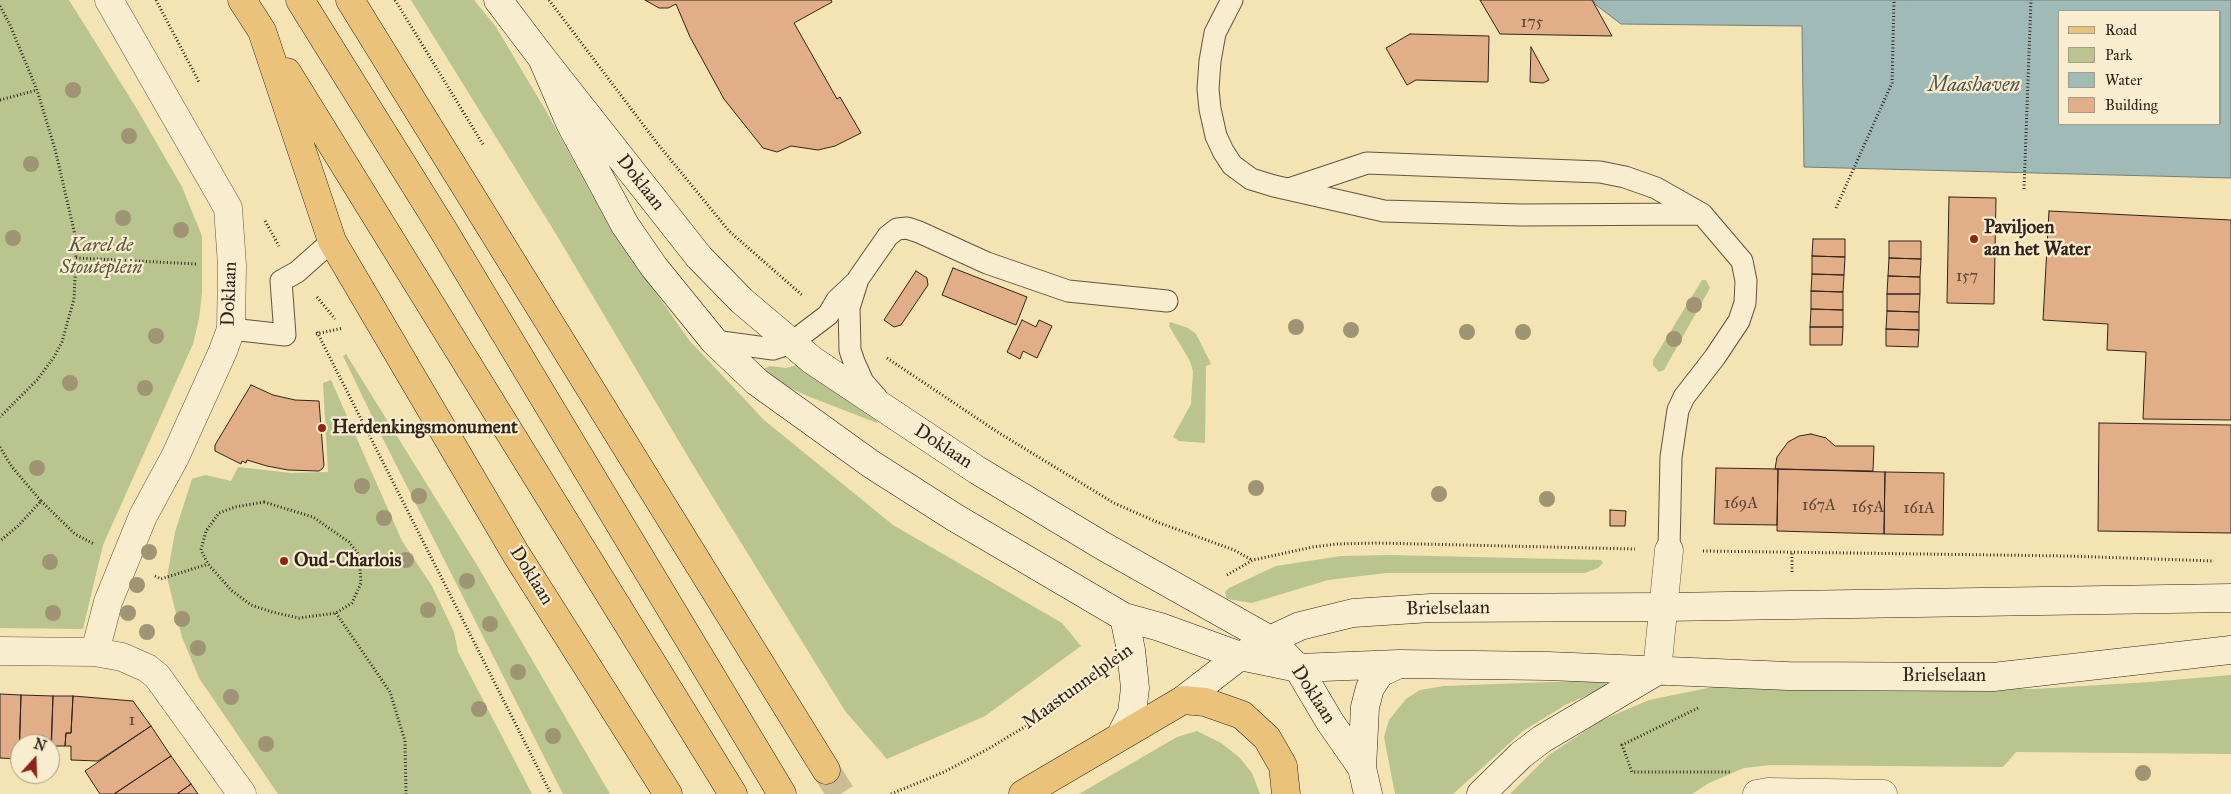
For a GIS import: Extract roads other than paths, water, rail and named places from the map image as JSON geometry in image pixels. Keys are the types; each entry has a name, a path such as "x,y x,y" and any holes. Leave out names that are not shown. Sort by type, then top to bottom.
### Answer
{"main road":[{"name":"Doklaan","path":"95,652 108,602 143,516 174,457 219,360 231,328 232,265 228,208 109,0"},
{"name":"Doklaan","path":"242,0 262,31 332,241 516,554 668,794"},
{"path":"300,0 447,236 782,794"},
{"path":"350,0 826,770"},
{"name":"Doklaan","path":"498,0 699,257 742,301 812,360 1019,495 1103,546 1270,640 1298,668 1365,781"},
{"path":"262,31 733,794"},
{"name":"Doklaan","path":"542,58 570,123 625,225 654,266 714,341 757,382 871,464 954,517 1124,617 1160,626 1240,656"},
{"path":"1481,794 1521,755 1542,739 1656,671 1665,607 1669,550"},
{"name":"Brielselaan","path":"1183,700 1240,656 1300,626 1330,617 1383,610 2231,598"},
{"path":"1121,735 1132,713 1135,701 1131,650 1124,617"},
{"name":"Brielselaan","path":"1240,656 1298,668 1399,664 1548,666 1788,676 1993,677 2231,650"},
{"path":"0,652 95,652 134,662 157,676 242,794"},
{"path":"1365,781 1365,707 1370,688 1380,673 1399,664"},
{"path":"1022,794 1183,700 1205,702 1242,716 1267,738 1283,766 1286,794"},
{"path":"1757,794 1768,792 1883,794"}],"lane":[{"path":"1232,0 1215,33 1208,89 1216,136 1232,165 1244,174 1266,184 1384,211 1521,215 1702,214"},
{"path":"1289,189 1367,163 1600,172 1625,177 1656,188 1702,214 1742,262 1746,281 1745,303 1739,321 1715,357 1684,397 1678,410 1671,457 1669,550"},
{"path":"714,341 773,349 791,343 828,315 838,300 858,279 888,236 897,229 907,228 987,263 1068,291 1168,300"},
{"path":"231,328 285,335 280,281 297,272 332,241"},
{"path":"858,279 849,308 850,350 863,382 889,411"}],"water":[{"name":"Maashaven","path":"1593,0 2231,0 2231,178 1804,167 1802,26 1621,24 1596,5"}],"tunnel":[{"path":"826,770 841,794"}],"place":[{"name":"Paviljoen aan het Water","path":"1974,239"},
{"name":"Herdenkingsmonument","path":"322,428"},
{"name":"Oud-Charlois","path":"284,561"}],"park label":[{"name":"Karel de Stouteplein","path":"101,257"}]}
